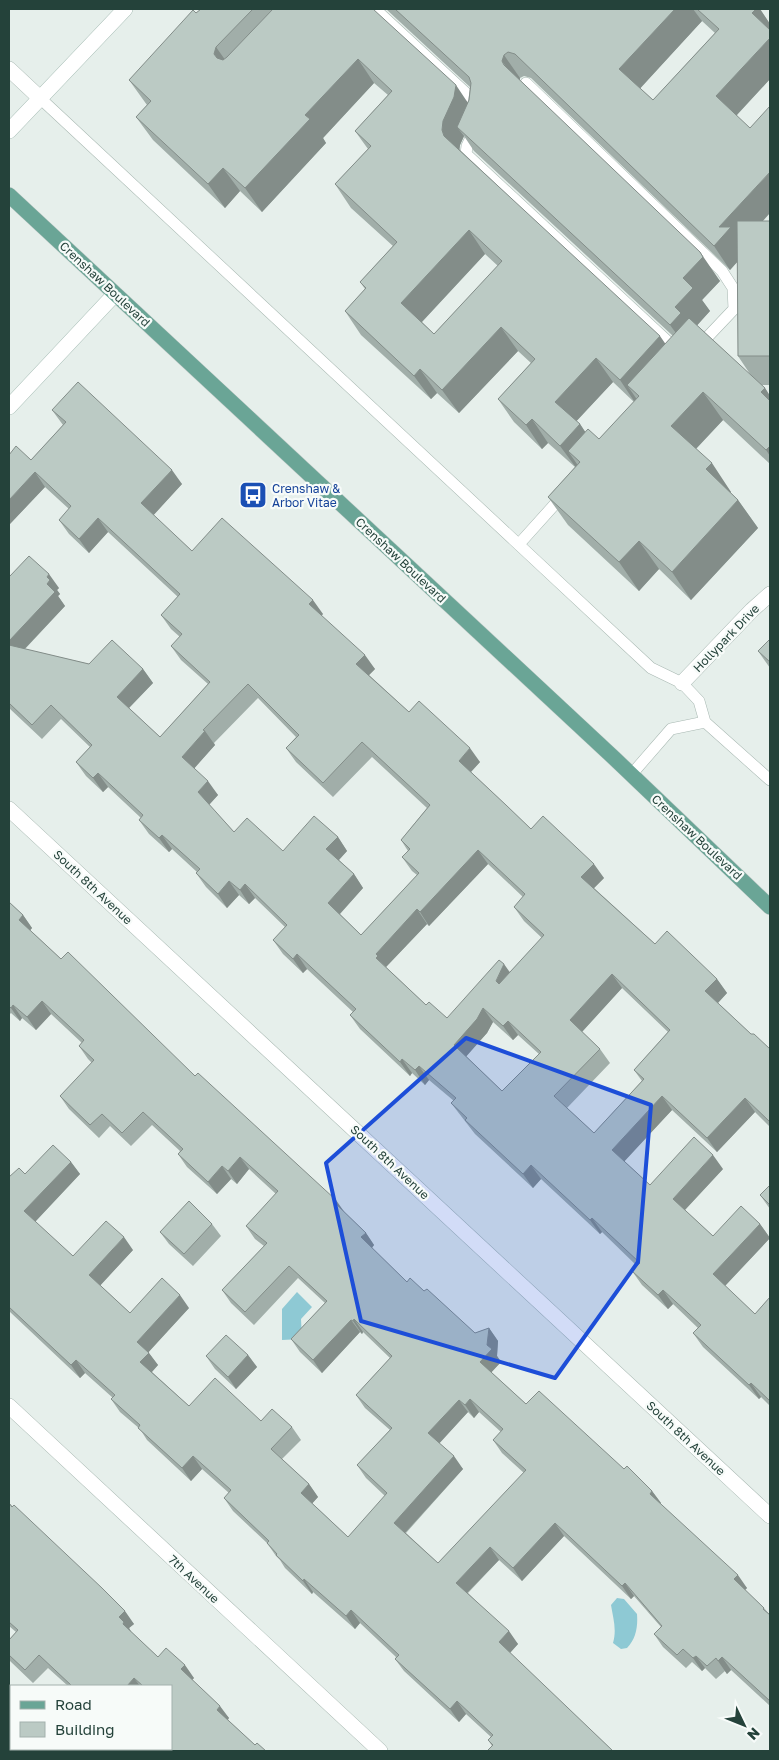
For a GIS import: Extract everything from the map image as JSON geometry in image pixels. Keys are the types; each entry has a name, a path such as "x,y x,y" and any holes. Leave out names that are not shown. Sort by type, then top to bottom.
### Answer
{"main road":[{"name":"Crenshaw Boulevard","path":"9,195 770,907"}],"street":[{"path":"9,131 125,9"},
{"path":"9,69 41,99"},
{"path":"9,407 115,294"},
{"name":"Hollypark Drive","path":"682,683 752,610 770,594"},
{"name":"South 8th Avenue","path":"9,809 770,1516"},
{"name":"7th Avenue","path":"9,1406 380,1751"}],"lane":[{"path":"375,9 480,106 479,119 467,146 466,154 687,359 734,309 732,288 722,271 526,83"},
{"path":"41,99 520,543 652,668 682,683 699,701 705,722 770,780"},
{"path":"520,543 573,484"},
{"path":"631,775 671,729 705,722"}],"highlighted area":[{"path":"466,1038 651,1105 638,1262 555,1378 361,1321 326,1163"}],"water":[{"path":"297,1292 312,1307 301,1319 302,1339 282,1340 282,1309"},
{"path":"617,1598 624,1599 637,1614 637,1628 634,1637 627,1648 621,1649 613,1643 615,1628 611,1605"}],"building":[{"path":"201,9 253,9 216,47 214,54 217,58 223,60 273,9 373,9 456,85 454,97 443,121 442,130 444,136 660,336 620,380 596,358 555,402 580,424 560,446 532,419 526,425 498,399 535,359 501,327 442,390 420,369 414,376 345,311 366,288 360,282 397,242 335,184 371,146 355,131 392,91 358,59 305,115 310,119 245,188 223,168 208,184 136,117 151,101 129,80 193,10 196,13","holes":["469,230 502,261 434,334 401,303"]},
{"path":"395,9 675,9 619,69 653,100 719,29 697,9 756,9 752,13 770,30 770,38 716,96 750,128 770,106 770,172 719,227 731,227 714,246 515,54 508,52 504,55 502,61 700,252 703,257 683,278 693,288 675,307 681,313 670,325 457,127 469,100 471,83 469,77"},
{"path":"737,221 770,221 770,356 738,356"},
{"path":"689,318 765,388 761,392 770,401 770,446 766,450 703,392 671,426 712,463 706,469 738,500 672,572 639,541 619,562 548,497 580,462 568,451 588,429 599,439 639,396 627,385"},
{"path":"78,382 172,470 141,503 192,551 222,518 313,600 309,604 365,655 356,664 409,712 419,701 470,748 459,761 531,829 543,816 594,864 581,877 655,944 667,931 717,979 705,991 770,1049 770,1122 745,1098 707,1138 662,1096 612,1150 650,1185 694,1137 713,1155 673,1199 713,1236 741,1206 760,1224 713,1274 755,1314 770,1297 770,1401 751,1383 749,1385 693,1333 701,1325 663,1290 658,1295 632,1271 640,1263 592,1218 590,1220 531,1165 523,1174 465,1120 467,1118 451,1103 456,1098 419,1066 415,1070 402,1059 400,1062 350,1015 356,1009 297,954 293,959 273,940 287,925 245,884 240,890 229,881 218,894 196,873 200,869 162,835 159,838 139,820 143,815 98,773 93,778 76,762 92,745 51,705 32,725 9,703 9,645 89,664 112,640 143,669 117,697 160,737 210,682 171,646 182,634 161,615 180,594 98,518 79,539 59,520 71,506 35,472 9,500 9,455 16,446 31,460 66,422 52,410","holes":["248,684 299,735 286,748 323,783 362,742 430,805 401,840 410,849 402,857 419,873 361,935 328,903 354,874 326,849 338,837 314,816 283,851 247,818 234,832 198,792 208,781 182,757 205,731 203,730","478,850 525,894 514,907 544,935 499,984 496,981 504,964 499,960 447,1018 429,1002 426,1005 376,958 378,956 376,954 417,909 420,912","612,974 670,1030 634,1070 644,1079 594,1133 554,1096 600,1049 570,1020","483,1008 503,1026 508,1021 541,1052 502,1091 454,1045 477,1019"]},
{"path":"29,556 49,574 47,577 50,580 47,584 55,592 9,641 9,575"},
{"path":"770,639 770,662 758,651"},
{"path":"9,902 23,915 19,920 61,959 68,952 195,1076 198,1073 336,1200 334,1202 366,1233 361,1237 407,1282 410,1278 424,1291 427,1289 475,1333 489,1328 487,1345 492,1349 480,1362 526,1404 539,1391 624,1469 627,1466 652,1491 650,1494 738,1575 734,1579 770,1615 770,1701 722,1657 718,1661 716,1658 707,1666 696,1656 693,1658 683,1649 677,1655 654,1634 662,1626 625,1583 622,1586 555,1523 513,1568 490,1547 456,1583 509,1631 499,1642 613,1751 487,1751 493,1745 488,1740 493,1735 457,1701 450,1709 395,1659 399,1655 351,1610 346,1616 304,1579 303,1581 276,1555 267,1543 269,1541 224,1498 231,1490 193,1456 182,1468 138,1428 140,1425 111,1399 115,1395 76,1360 71,1365 9,1307 9,1177 19,1168 25,1174 53,1145 71,1162 24,1211 73,1256 106,1221 124,1237 89,1275 130,1313 162,1278 180,1295 137,1342 149,1353 140,1362 189,1406 215,1378 261,1421 272,1409 292,1427 271,1449 309,1484 301,1493 348,1537 387,1493 357,1465 392,1428 356,1395 392,1356 354,1319 313,1360 291,1339 327,1301 289,1266 245,1312 222,1290 267,1243 246,1226 278,1191 240,1157 228,1171 222,1166 208,1182 178,1154 183,1149 143,1112 122,1133 102,1114 90,1125 60,1096 94,1060 79,1046 84,1040 42,1001 27,1017 13,1005 11,1008 9,1006","holes":["470,1399 503,1429 493,1440 526,1470 438,1563 394,1523 454,1456 428,1433 459,1400 465,1405"]},
{"path":"770,1185 770,1205 760,1195"},
{"path":"189,1201 212,1224 184,1254 160,1232"},
{"path":"226,1335 248,1355 228,1377 206,1356"},
{"path":"9,1503 12,1507 14,1505 125,1611 119,1617 124,1622 123,1624 158,1657 166,1648 185,1665 181,1669 220,1706 217,1710 255,1745 257,1743 266,1751 158,1751 156,1750 172,1750 172,1685 142,1685 134,1678 128,1685 71,1685 39,1655 25,1670 9,1655 9,1640 18,1630 9,1622"}],"place":[{"name":"Crenshaw & Arbor Vitae","path":"253,495"}]}
